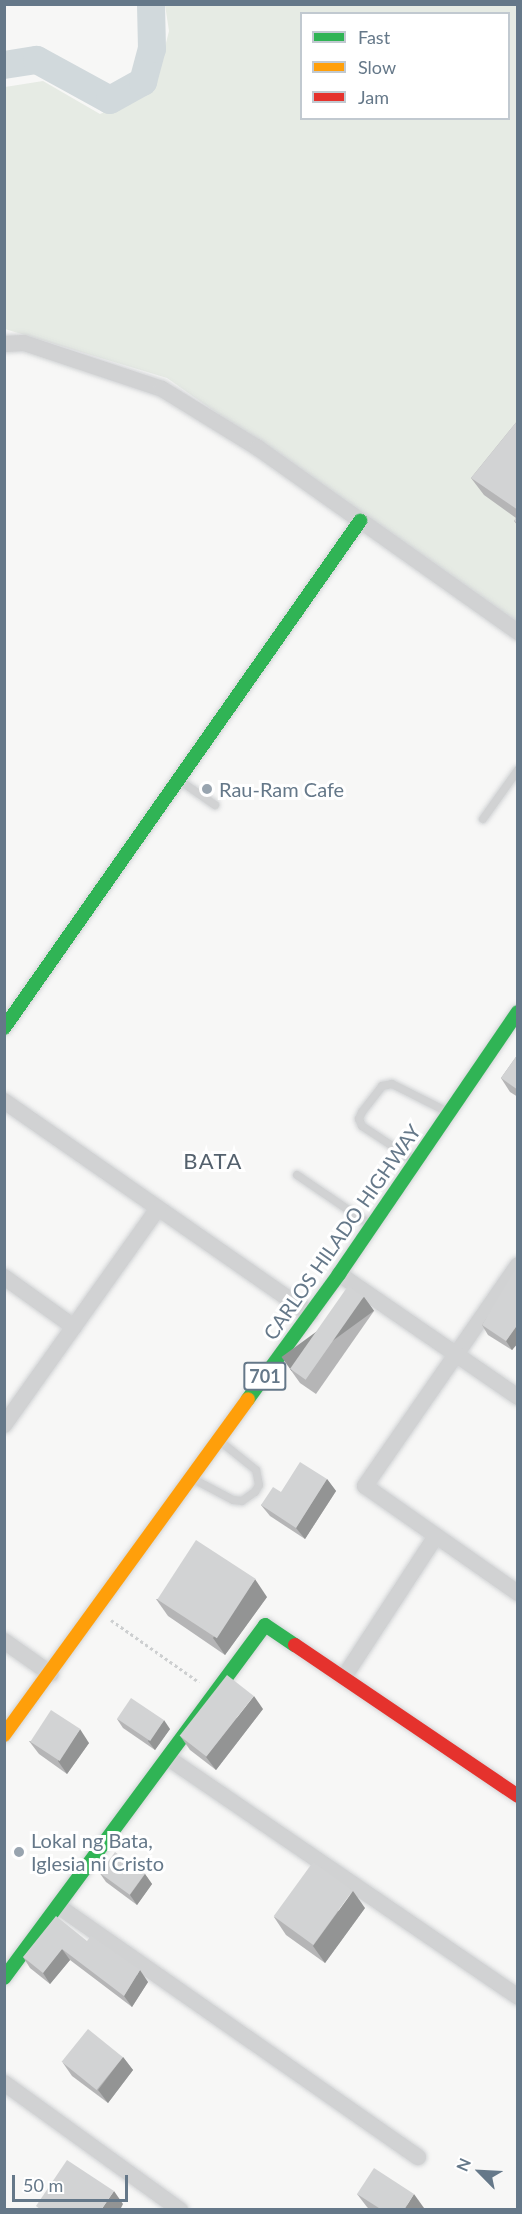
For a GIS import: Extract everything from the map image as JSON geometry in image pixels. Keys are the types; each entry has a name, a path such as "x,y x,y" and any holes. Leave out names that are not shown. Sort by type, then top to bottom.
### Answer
{"street":[{"path":"4,344 24,343 162,389 258,448 518,632"},
{"path":"4,1028 360,521"},
{"name":"CARLOS HILADO HIGHWAY","path":"4,1735 97,1611 339,1274 518,1012"},
{"path":"4,1101 310,1314"},
{"path":"4,1425 158,1208"},
{"path":"518,1264 365,1486 518,1593"},
{"path":"339,1274 518,1398"},
{"path":"4,1277 74,1327"},
{"path":"344,1677 436,1536"},
{"path":"4,1978 265,1625 518,1796"},
{"path":"4,1641 51,1674"},
{"path":"168,1758 518,1997"},
{"path":"58,1906 418,2157"},
{"path":"4,2083 180,2210"}],"lane":[{"path":"483,819 518,770"},
{"path":"179,780 215,805"},
{"path":"415,1162 362,1126 359,1119 362,1112 382,1086 392,1084 449,1112"},
{"path":"297,1175 372,1226"},
{"path":"192,1478 233,1500 242,1501 255,1492 259,1485 256,1470 219,1440"}],"path":[{"path":"97,1611 215,1694"}],"shaded area":[{"path":"165,5 517,5 517,624 167,378 5,329 5,87 43,81 100,114 154,91 169,31"}],"building":[{"path":"518,420 518,510 471,478"},
{"path":"518,1054 518,1090 501,1078"},
{"path":"515,1270 518,1271 518,1324 506,1341 482,1325"},
{"path":"348,1286 364,1297 306,1380 290,1369"},
{"path":"300,1462 327,1479 296,1528 261,1505 273,1487 281,1492"},
{"path":"196,1540 256,1579 217,1638 157,1600"},
{"path":"227,1675 254,1696 206,1757 180,1736"},
{"path":"131,1698 164,1720 150,1741 117,1719"},
{"path":"51,1710 80,1729 60,1761 30,1742"},
{"path":"115,1852 145,1874 130,1895 100,1873"},
{"path":"313,1862 353,1891 313,1945 274,1916"},
{"path":"56,1916 87,1941 91,1936 140,1970 124,1996 62,1949 43,1973 23,1957"},
{"path":"88,2029 123,2057 97,2090 62,2062"},
{"path":"67,2160 114,2191 101,2210 41,2210 36,2206"},
{"path":"374,2168 414,2194 404,2210 382,2210 357,2194"}],"waterway":[{"path":"4,65 37,60 110,100 143,82 152,49 151,4"}],"traffic: fast":[{"path":"4,1028 360,521"},
{"path":"248,1399 339,1274 518,1012"},
{"path":"4,1978 265,1625 295,1645"}],"traffic: slow":[{"path":"4,1735 248,1399"}],"traffic: jam":[{"path":"295,1645 518,1796"}],"place":[{"name":"Rau-Ram Cafe","path":"207,789"},
{"name":"Lokal ng Bata, Iglesia ni Cristo","path":"19,1852"}],"district":[{"name":"BATA","path":"213,1161"}]}
